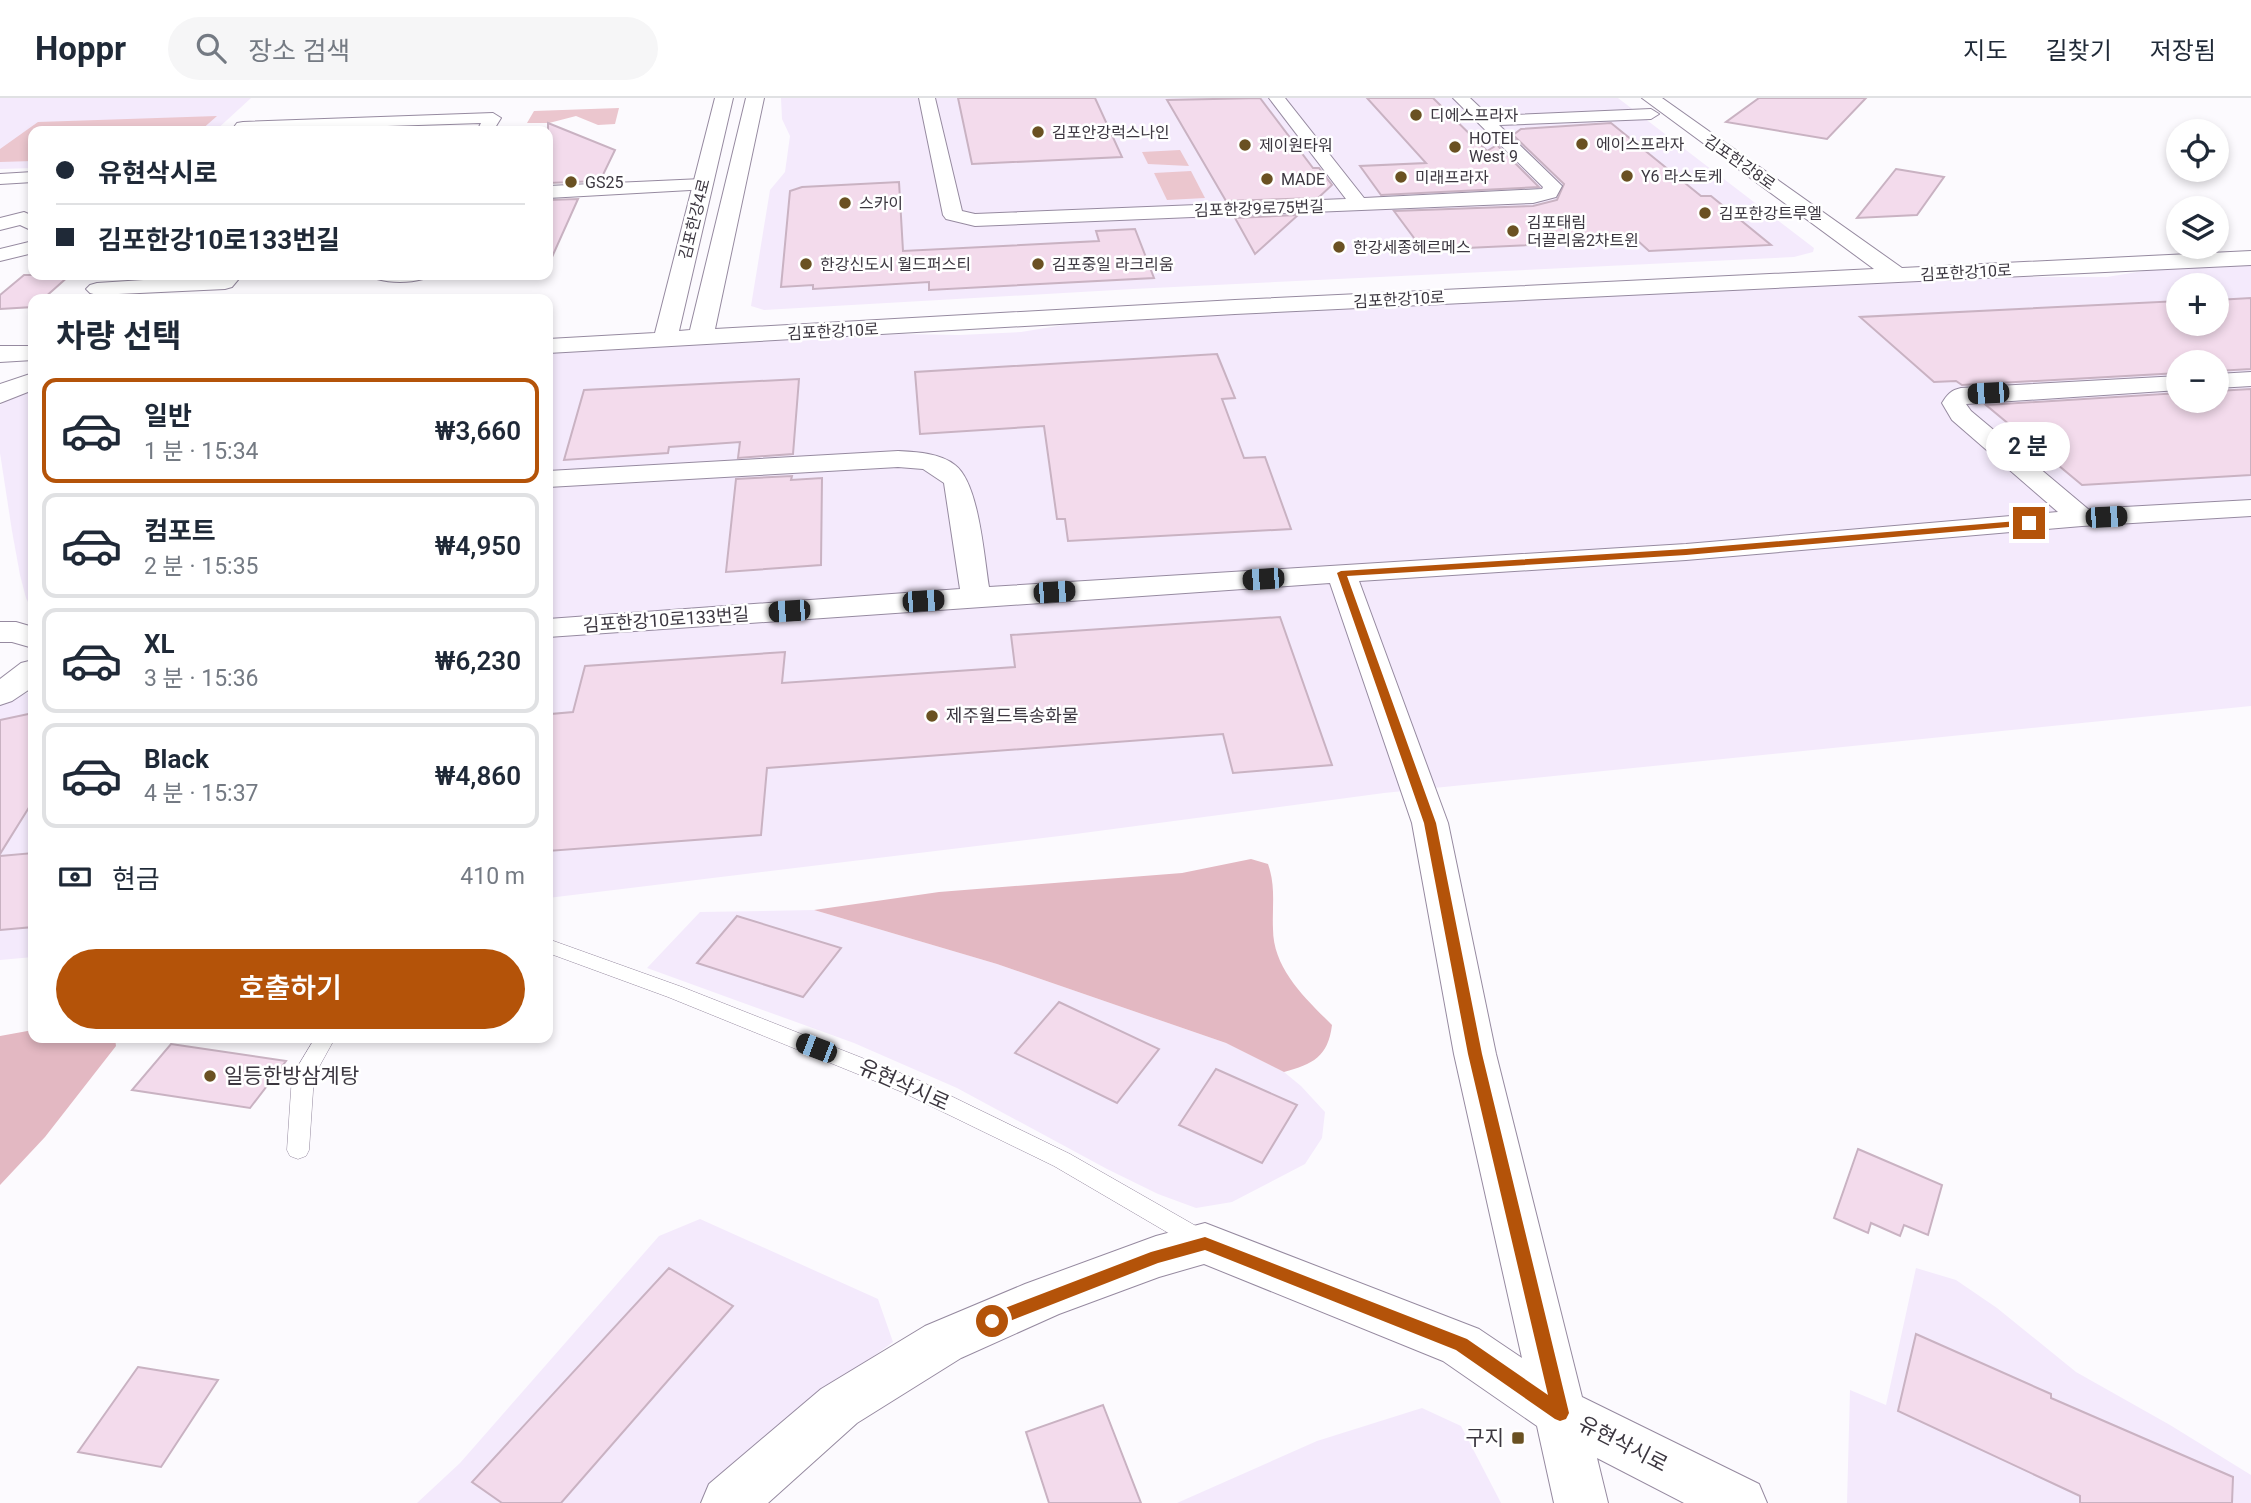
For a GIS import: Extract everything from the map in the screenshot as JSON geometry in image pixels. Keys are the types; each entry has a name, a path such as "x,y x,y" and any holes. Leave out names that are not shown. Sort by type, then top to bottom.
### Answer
{"street":[{"name":"김포한강4로","path":"667,332 724,98"},
{"name":"김포한강4로","path":"703,330 755,98"},
{"name":"김포한강9로75번길","path":"928,98 953,215 975,220 1533,197 1549,193 1553,186 1461,98"},
{"path":"1277,98 1359,204"},
{"name":"김포한강8로","path":"1630,98 1651,106 1862,265"},
{"path":"1487,121 1651,106"},
{"name":"김포한강8로","path":"1651,106 1862,265"},
{"path":"353,126 493,118 488,126"},
{"path":"0,181 28,178"},
{"path":"0,181 18,195"},
{"path":"553,192 702,185"},
{"path":"0,224 24,218 28,221"},
{"path":"2229,242 2251,241"},
{"name":"김포한강10로","path":"553,345 667,332 1235,307 2166,246"},
{"path":"0,255 28,248"},
{"name":"김포한강10로","path":"1862,265 1897,275 2251,258"},
{"path":"101,286 167,280 225,283 228,280"},
{"name":"김포한강10로","path":"553,329 667,332"},
{"path":"0,354 28,353"},
{"path":"0,374 28,373"},
{"path":"2229,380 2251,379"},
{"path":"0,395 28,383"},
{"path":"2082,518 1961,415 1954,403 1961,395 2166,384"},
{"path":"553,479 898,459 929,462 948,471 957,482 976,597"},
{"name":"김포한강10로133번길","path":"553,628 976,597 1686,552 2082,518 2251,508"},
{"path":"1341,573 1430,823 1475,1054 1581,1503"},
{"path":"0,694 28,674"},
{"path":"0,694 28,685"},
{"path":"728,1503 839,1406 943,1342 1042,1299 1156,1257 1205,1243"},
{"name":"유현삭시로","path":"1205,1243 1461,1345 1560,1413 1740,1503"}],"lane":[{"name":"유현삭시로","path":"553,948 675,992 910,1086 1062,1160 1205,1243"},
{"path":"298,1150 303,1076 322,1043"}],"shaded area":[{"path":"0,98 251,98 220,126 28,126 28,168 0,169"},
{"path":"781,98 1618,98 1814,248 1813,252 1794,257 764,310 751,306 770,190 785,172 790,136 782,119"},
{"path":"619,108 615,124 598,125 576,116 549,123 527,123 534,111"},
{"path":"217,116 206,126 32,126 38,122"},
{"path":"28,129 28,161 0,162 0,149"},
{"path":"1180,150 1189,166 1148,164 1142,152"},
{"path":"1191,171 1205,198 1167,200 1154,173"},
{"path":"2251,265 2251,706 1384,793 1068,835 553,897 553,353 902,334 1021,332 1082,322 2004,277 2107,277 2149,270"},
{"path":"28,389 28,602 20,575 0,453 0,405"},
{"path":"28,693 28,957 0,960 0,703"},
{"path":"1251,859 1268,864 1273,889 1274,944 1285,970 1302,994 1332,1025 1327,1045 1317,1058 1284,1072 1226,1043 997,964 814,910 939,892 1182,873"},
{"path":"814,910 997,964 1226,1043 1284,1072 1301,1086 1325,1112 1322,1138 1305,1164 1232,1202 1196,1208 1158,1194 1107,1169 957,1088 854,1043 647,968 700,912"},
{"path":"28,1031 28,1043 116,1043 116,1046 45,1137 0,1185 0,1036"},
{"path":"700,1219 878,1299 893,1342 822,1394 721,1481 700,1503 417,1503 460,1463 659,1236"},
{"path":"1916,1268 1956,1280 1997,1308 2076,1372 2251,1475 2251,1503 1847,1503 1850,1390 1886,1405"},
{"path":"1422,1408 1461,1426 1501,1503 1177,1503 1317,1441"}],"building":[{"name":"김포안강럭스나인","path":"958,98 1095,98 1122,157 972,164"},
{"path":"1260,98 1313,168 1319,168 1332,185 1318,198 1226,201 1167,100"},
{"path":"1367,98 1433,98 1487,151 1497,145 1539,187 1381,195 1360,166 1426,163"},
{"path":"1759,98 1866,98 1827,139 1726,122"},
{"path":"548,123 615,150 600,181 553,183 553,126 548,126"},
{"path":"1611,123 1701,196 1711,196 1771,245 1649,251 1637,240 1423,250 1394,211 1533,206 1557,200 1564,184 1513,135 1521,129"},
{"path":"1896,169 1944,177 1917,215 1857,218"},
{"path":"899,182 903,251 1099,241 1096,231 1135,229 1154,278 929,290 929,282 813,289 813,285 781,287 790,191 802,187"},
{"path":"578,199 553,255 553,200"},
{"path":"1298,215 1255,254 1235,218"},
{"path":"24,275 28,275 28,280 64,280 49,294 28,294 28,307 0,309 0,295"},
{"path":"2251,298 2251,369 2229,370 2229,350 2166,350 2166,374 1962,385 1956,381 1934,382 1860,317 2166,302 2166,336 2229,336 2229,299"},
{"path":"1217,354 1235,398 1222,399 1244,458 1265,457 1291,529 1068,541 1065,519 1057,519 1044,426 920,434 915,372"},
{"path":"799,379 793,454 738,458 740,442 669,447 668,453 564,460 584,390"},
{"path":"2251,389 2251,475 2082,485 1986,405 2166,394 2166,413 2229,413 2229,390"},
{"path":"792,476 791,480 822,478 821,565 726,572 736,479"},
{"path":"1280,617 1332,765 1233,773 1223,734 767,768 761,835 553,851 553,714 573,712 585,666 785,652 782,683 1015,667 1011,635"},
{"path":"28,714 28,809 0,854 0,720"},
{"path":"28,853 28,927 0,930 0,856"},
{"path":"737,916 841,948 803,997 697,963"},
{"path":"1059,1002 1159,1049 1117,1103 1015,1053"},
{"name":"일등한방삼계탕","path":"171,1044 286,1061 250,1108 132,1090"},
{"path":"1216,1069 1297,1105 1262,1163 1179,1125"},
{"path":"1858,1149 1942,1185 1928,1235 1904,1225 1900,1236 1871,1223 1868,1233 1834,1218"},
{"path":"669,1268 733,1306 561,1503 502,1503 472,1482"},
{"path":"1916,1334 2051,1394 2051,1398 2233,1477 2232,1503 2080,1503 2080,1496 1898,1411"},
{"path":"138,1367 218,1380 161,1467 78,1452"},
{"path":"1103,1405 1141,1503 1049,1503 1026,1432"}],"place":[{"name":"디에스프라자","path":"1416,115"},
{"name":"김포안강럭스나인","path":"1038,132"},
{"name":"에이스프라자","path":"1582,144"},
{"name":"제이원타워","path":"1245,145"},
{"name":"HOTEL West 9","path":"1455,147"},
{"name":"Y6 라스토케","path":"1627,176"},
{"name":"미래프라자","path":"1401,177"},
{"name":"MADE","path":"1267,179"},
{"name":"GS25","path":"571,182"},
{"name":"스카이","path":"845,203"},
{"name":"김포한강트루엘","path":"1705,213"},
{"name":"김포태림 더끌리움2차트윈","path":"1513,231"},
{"name":"한강세종헤르메스","path":"1339,247"},
{"name":"한강신도시 월드퍼스티","path":"806,264"},
{"name":"김포중일 라크리움","path":"1038,264"},
{"name":"제주월드특송화물","path":"932,716"},
{"name":"일등한방삼계탕","path":"210,1076"},
{"name":"구지","path":"1518,1438"}],"route":[{"path":"992,1321 1042,1299 1156,1257 1205,1243 1357,1306 1461,1345 1560,1413 1475,1054 1445,888 1430,823 1341,573 1686,552 2029,523"}]}
